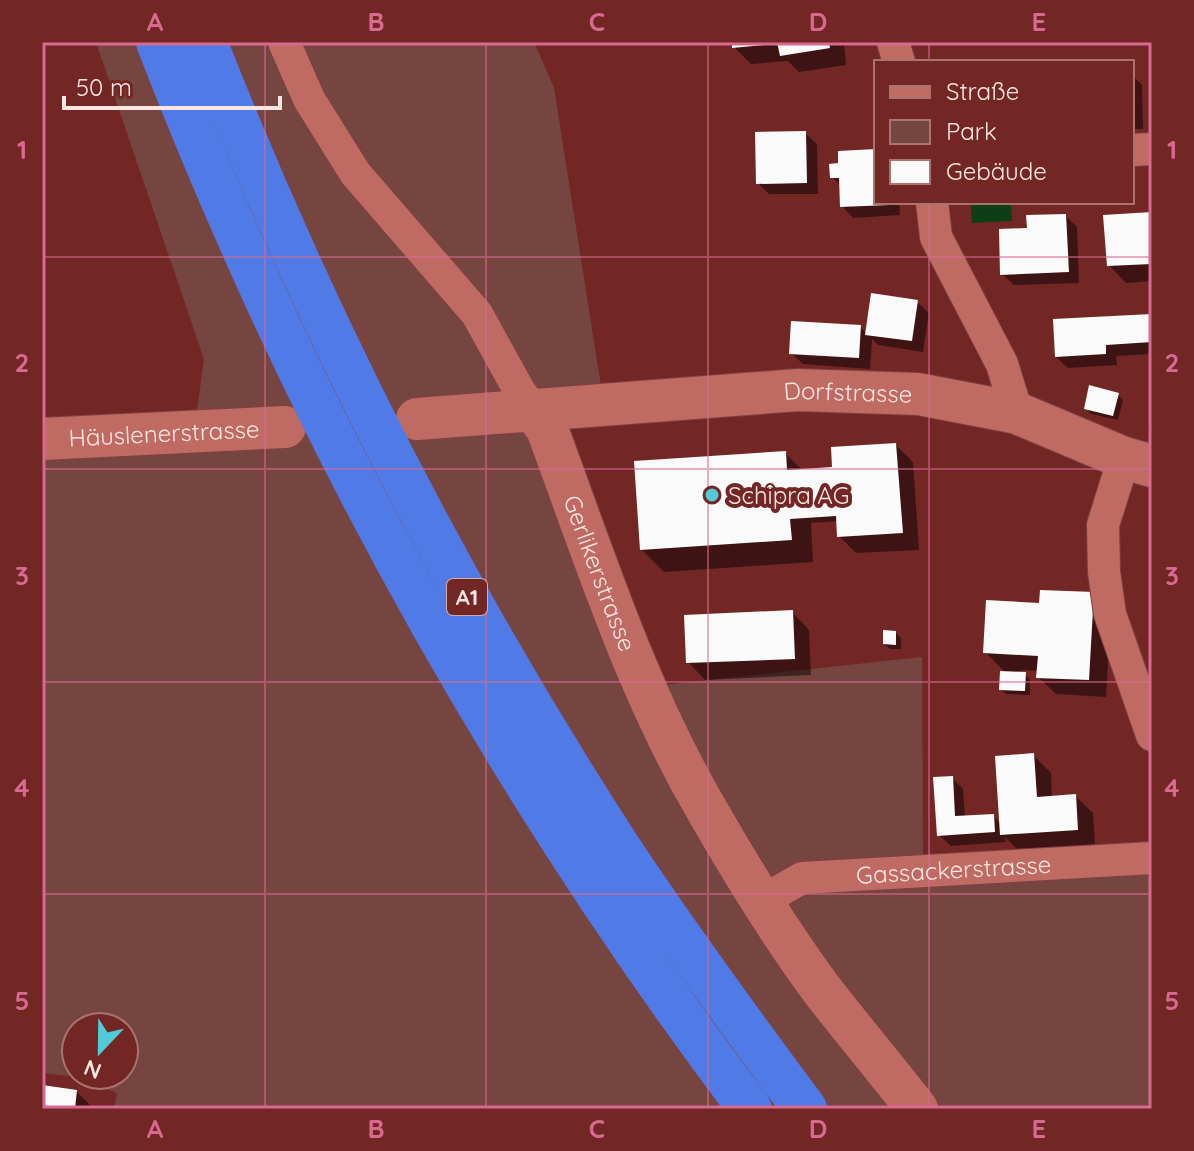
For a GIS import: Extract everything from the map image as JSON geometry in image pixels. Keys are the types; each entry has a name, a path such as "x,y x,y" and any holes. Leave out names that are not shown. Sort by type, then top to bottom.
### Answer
{"highway":[{"name":"A1","path":"158,42 220,195 302,374 428,617 508,753 591,884 750,1109"},
{"name":"A1","path":"205,42 252,158 316,301 391,456 465,593 537,717 621,850 710,980 805,1109"}],"street":[{"name":"Gerlikerstrasse","path":"284,42 309,99 355,173 477,314 520,392 547,429 645,687 703,804 762,901 821,988 917,1109"},
{"path":"932,204 936,237 1002,364 1017,413"},
{"name":"Dorfstrasse","path":"533,409 798,390 918,394 1017,413 1138,462"},
{"path":"417,419 533,409"},
{"name":"Häuslenerstrasse","path":"42,439 285,427"},
{"path":"1138,462 1103,525 1104,572 1110,614 1152,735"},
{"name":"Gassackerstrasse","path":"762,901 802,878 1152,858"}],"green space":[{"path":"96,42 534,42 554,88 604,405 534,409 645,687 922,657 923,856 1152,841 1152,1109 114,1109 117,1093 112,1091 140,1091 140,1011 60,1011 60,1075 42,1073 42,439 194,432 204,359"}],"shaded area":[{"path":"971,204 1011,204 1012,221 972,223"}],"building":[{"path":"732,42 775,42 775,44 732,48"},
{"path":"777,42 829,42 830,48 780,56"},
{"path":"806,131 807,183 756,184 755,132"},
{"path":"874,149 874,204 889,205 840,207 839,178 830,178 829,164 838,163 838,151"},
{"path":"1152,212 1152,264 1107,266 1103,215"},
{"path":"1066,214 1069,272 1000,275 999,229 1027,228 1026,215"},
{"path":"871,293 918,300 912,341 865,335"},
{"path":"1152,314 1152,342 1106,345 1106,354 1055,357 1053,319"},
{"path":"791,321 861,325 859,358 789,354"},
{"path":"1089,385 1119,393 1113,416 1084,409"},
{"name":"Schipra AG","path":"896,443 903,533 837,537 836,516 790,519 792,540 640,550 634,461 786,451 787,470 832,467 831,447"},
{"path":"1040,590 1094,592 1089,680 1036,678 1038,656 983,653 986,600 1039,603"},
{"path":"793,610 795,659 686,663 684,615"},
{"path":"883,630 896,631 896,645 883,644"},
{"path":"1000,671 1026,672 1025,691 999,690"},
{"path":"1034,753 1037,797 1076,794 1078,830 1000,835 995,756"},
{"path":"953,776 955,816 994,814 995,832 937,836 933,777"},
{"path":"42,1085 60,1088 60,1091 77,1091 75,1109 42,1109"}],"place":[{"name":"Schipra AG","path":"712,495"}]}
